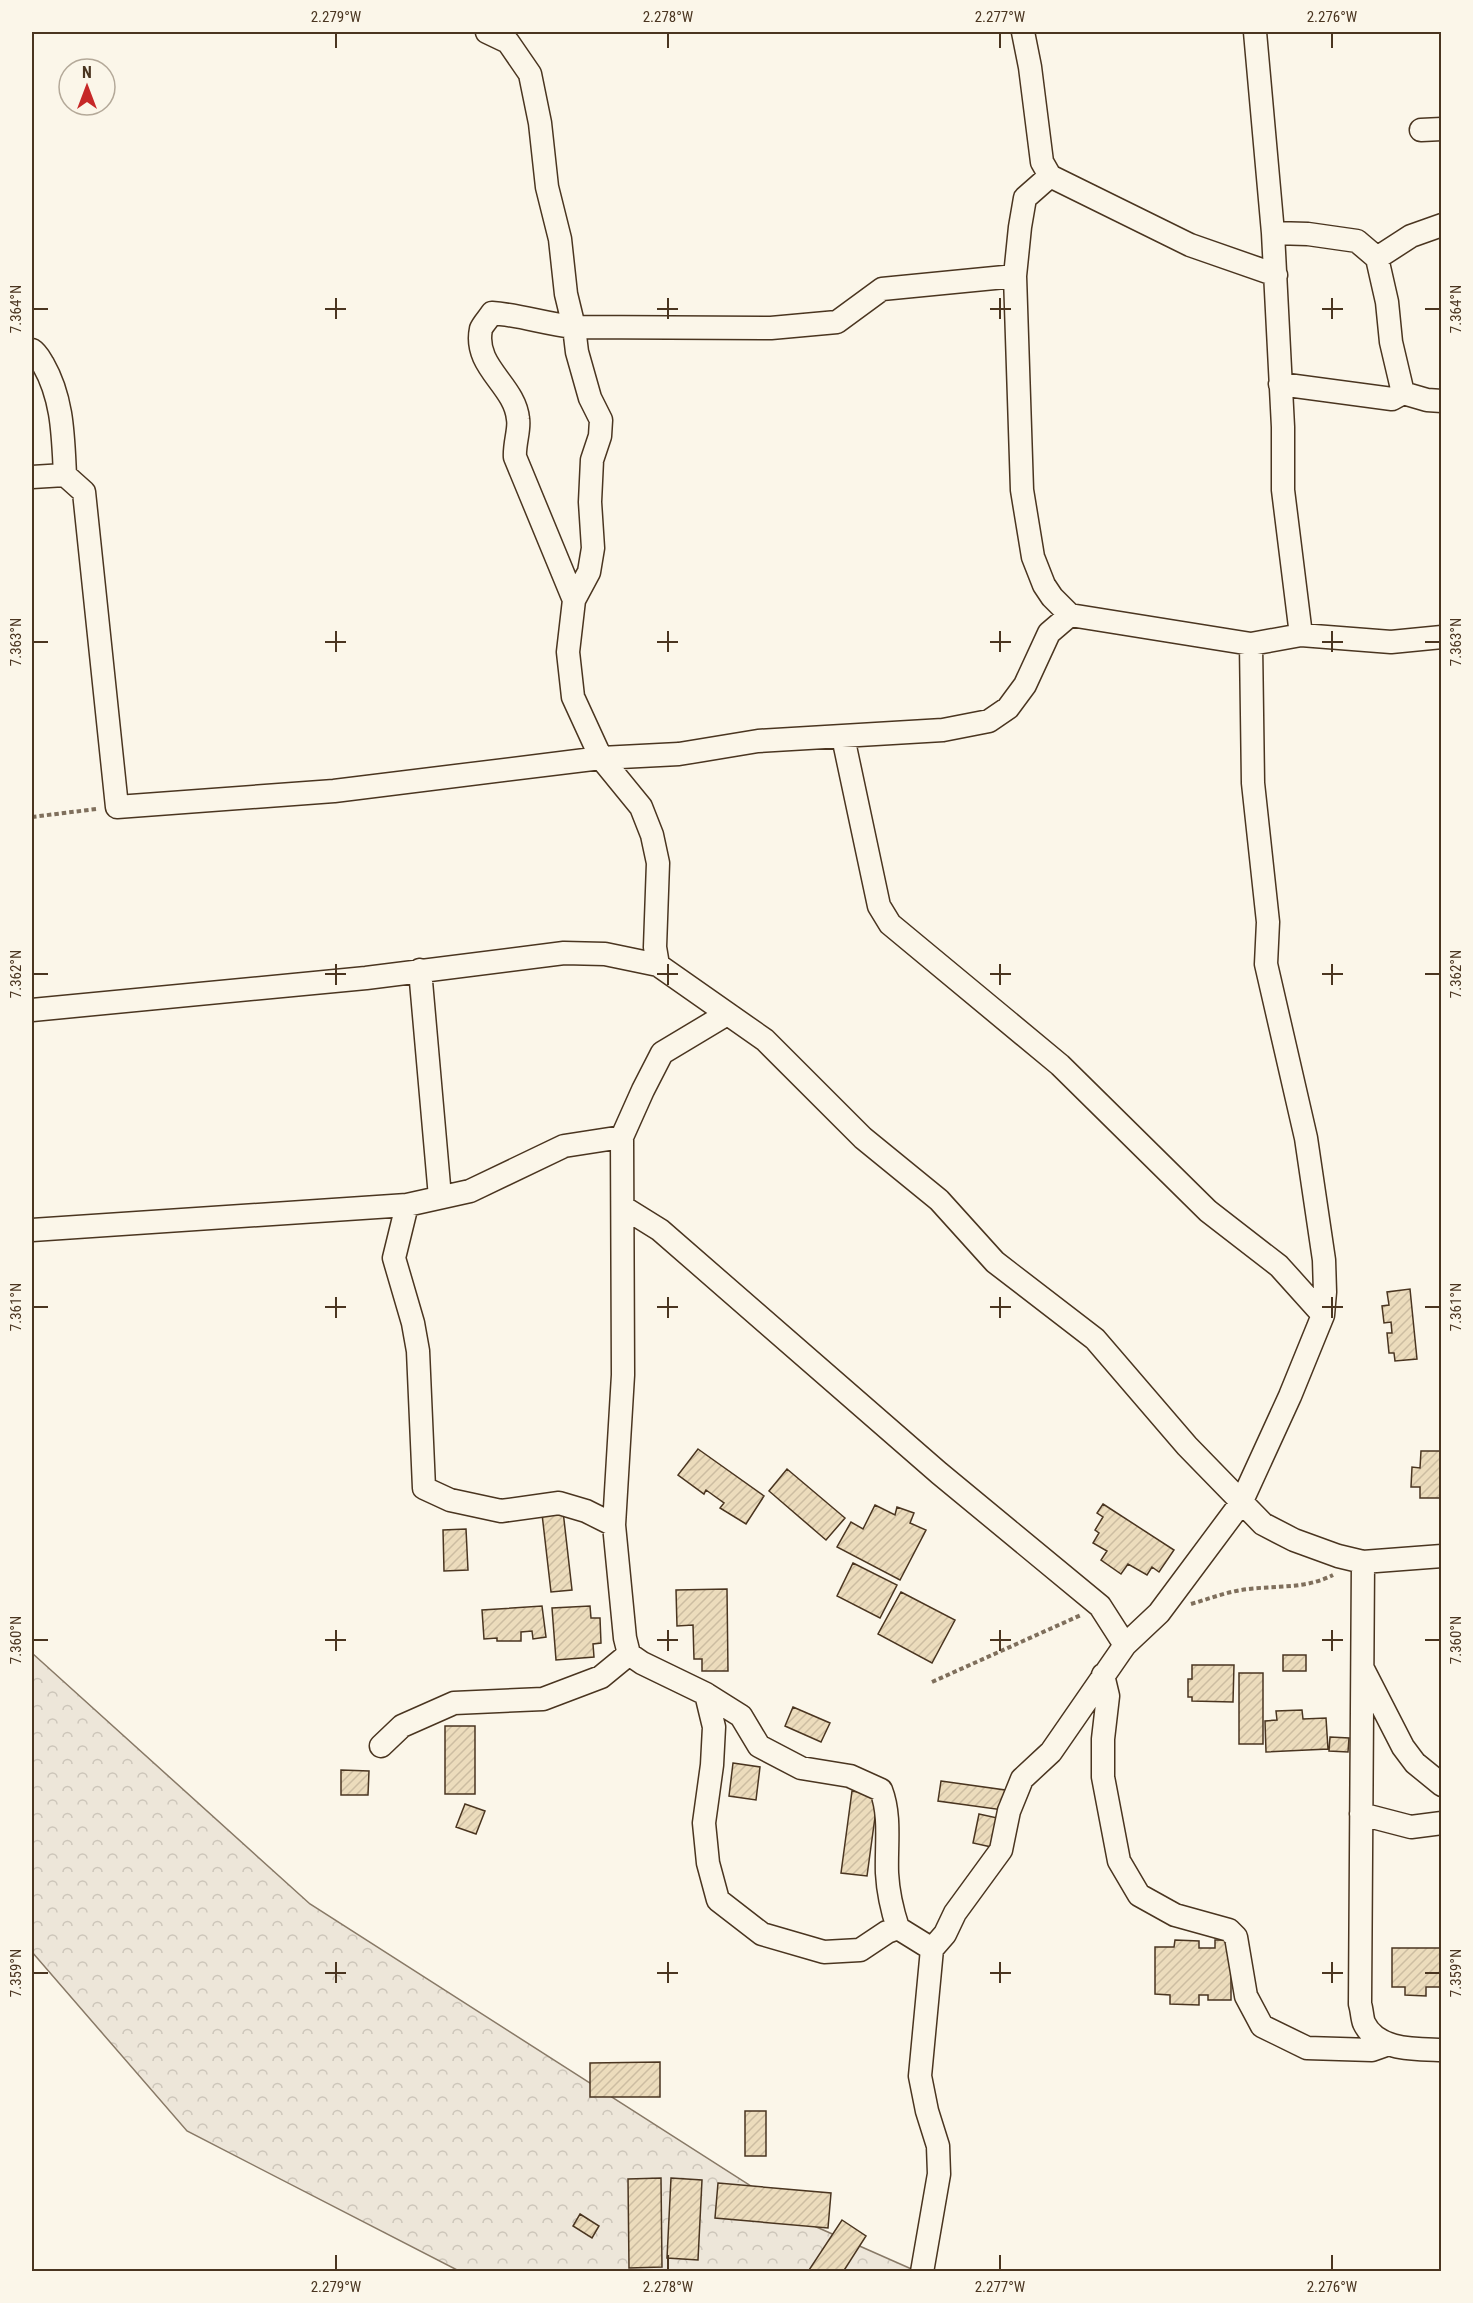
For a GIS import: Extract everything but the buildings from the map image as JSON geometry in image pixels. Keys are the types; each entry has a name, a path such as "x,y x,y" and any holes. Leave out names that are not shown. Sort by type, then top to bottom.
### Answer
{"street":[{"path":"486,32 508,42 530,74 540,123 548,187 560,239 566,294 577,352 590,398 601,420 600,436 592,460 590,502 593,548 589,572 574,600 568,652 573,697 601,758 640,807 652,835 658,862 655,947 658,965"},
{"path":"1023,32 1030,67 1042,162 1050,176 1190,245 1275,275"},
{"path":"1255,32 1273,233 1281,384 1283,490 1301,635"},
{"path":"1050,176 1025,198 1015,276 1022,490 1033,557 1044,585 1052,597 1070,615 1251,644 1301,635 1392,642 1442,637"},
{"path":"1377,258 1411,236 1442,225"},
{"path":"1273,233 1308,234 1357,241 1377,258 1388,302 1392,342 1403,393"},
{"path":"574,600 515,457 514,443 519,420 510,395 483,358 481,328 492,313 511,314 548,325 574,327 771,328 837,322 882,289 1015,276"},
{"path":"32,350 36,352 49,375 61,407 65,475 84,492 117,807 333,791 601,758 679,754 758,741 943,730 989,721 1008,708 1025,685 1048,633 1070,615"},
{"path":"1281,384 1392,399 1403,393 1427,400 1442,401"},
{"path":"32,477 65,475"},
{"path":"922,2271 939,2174 938,2146 927,2111 920,2076 932,1949 945,1934 955,1913 1001,1850 1009,1811 1022,1779 1051,1752 1125,1645 1159,1613 1241,1503 1290,1396 1323,1316 1324,1260 1306,1138 1266,964 1268,922 1253,783 1251,644"},
{"path":"843,737 879,906 890,924 1060,1065 1208,1211 1278,1266 1323,1316"},
{"path":"32,1010 354,980 564,953 605,954 658,965 765,1040 863,1138 939,1200 995,1262 1095,1340 1187,1446 1263,1524 1294,1540 1357,1560 1442,1556"},
{"path":"420,970 440,1197"},
{"path":"727,1014 662,1053 622,1137 623,1375 614,1525 625,1638 629,1654 668,1677 706,1694 741,1716 759,1746 801,1768 850,1776 881,1790 887,1806 887,1873 891,1908 898,1928 932,1949"},
{"path":"32,1230 407,1205 470,1191 564,1146 622,1137"},
{"path":"407,1205 394,1258 413,1323 418,1352 424,1488 450,1500 501,1510 559,1503 586,1511 614,1525"},
{"path":"623,1207 660,1230 939,1473 1100,1606 1125,1645"},
{"path":"1357,1560 1361,1665 1360,2004 1364,2023 1373,2035 1389,2044 1442,2050"},
{"path":"381,1746 402,1726 454,1702 543,1699 601,1677 629,1654"},
{"path":"1361,1665 1403,1747 1415,1763 1442,1785"},
{"path":"1103,1675 1108,1696 1103,1738 1103,1777 1119,1861 1139,1895 1175,1915 1229,1930 1236,1937 1246,1996 1262,2026 1307,2048 1372,2050 1389,2044"},
{"path":"706,1694 714,1727 712,1765 704,1823 708,1863 718,1900 762,1934 824,1952 860,1950 887,1932 898,1928"},
{"path":"1361,1814 1411,1827 1442,1823"}],"path":[{"path":"32,817 117,807"},
{"path":"1159,1613 1240,1590 1302,1585 1320,1581 1357,1560"},
{"path":"932,1682 1100,1606"}],"green space":[{"path":"32,1653 310,1904 812,2225 916,2271 459,2271 187,2131 32,1952"}]}
